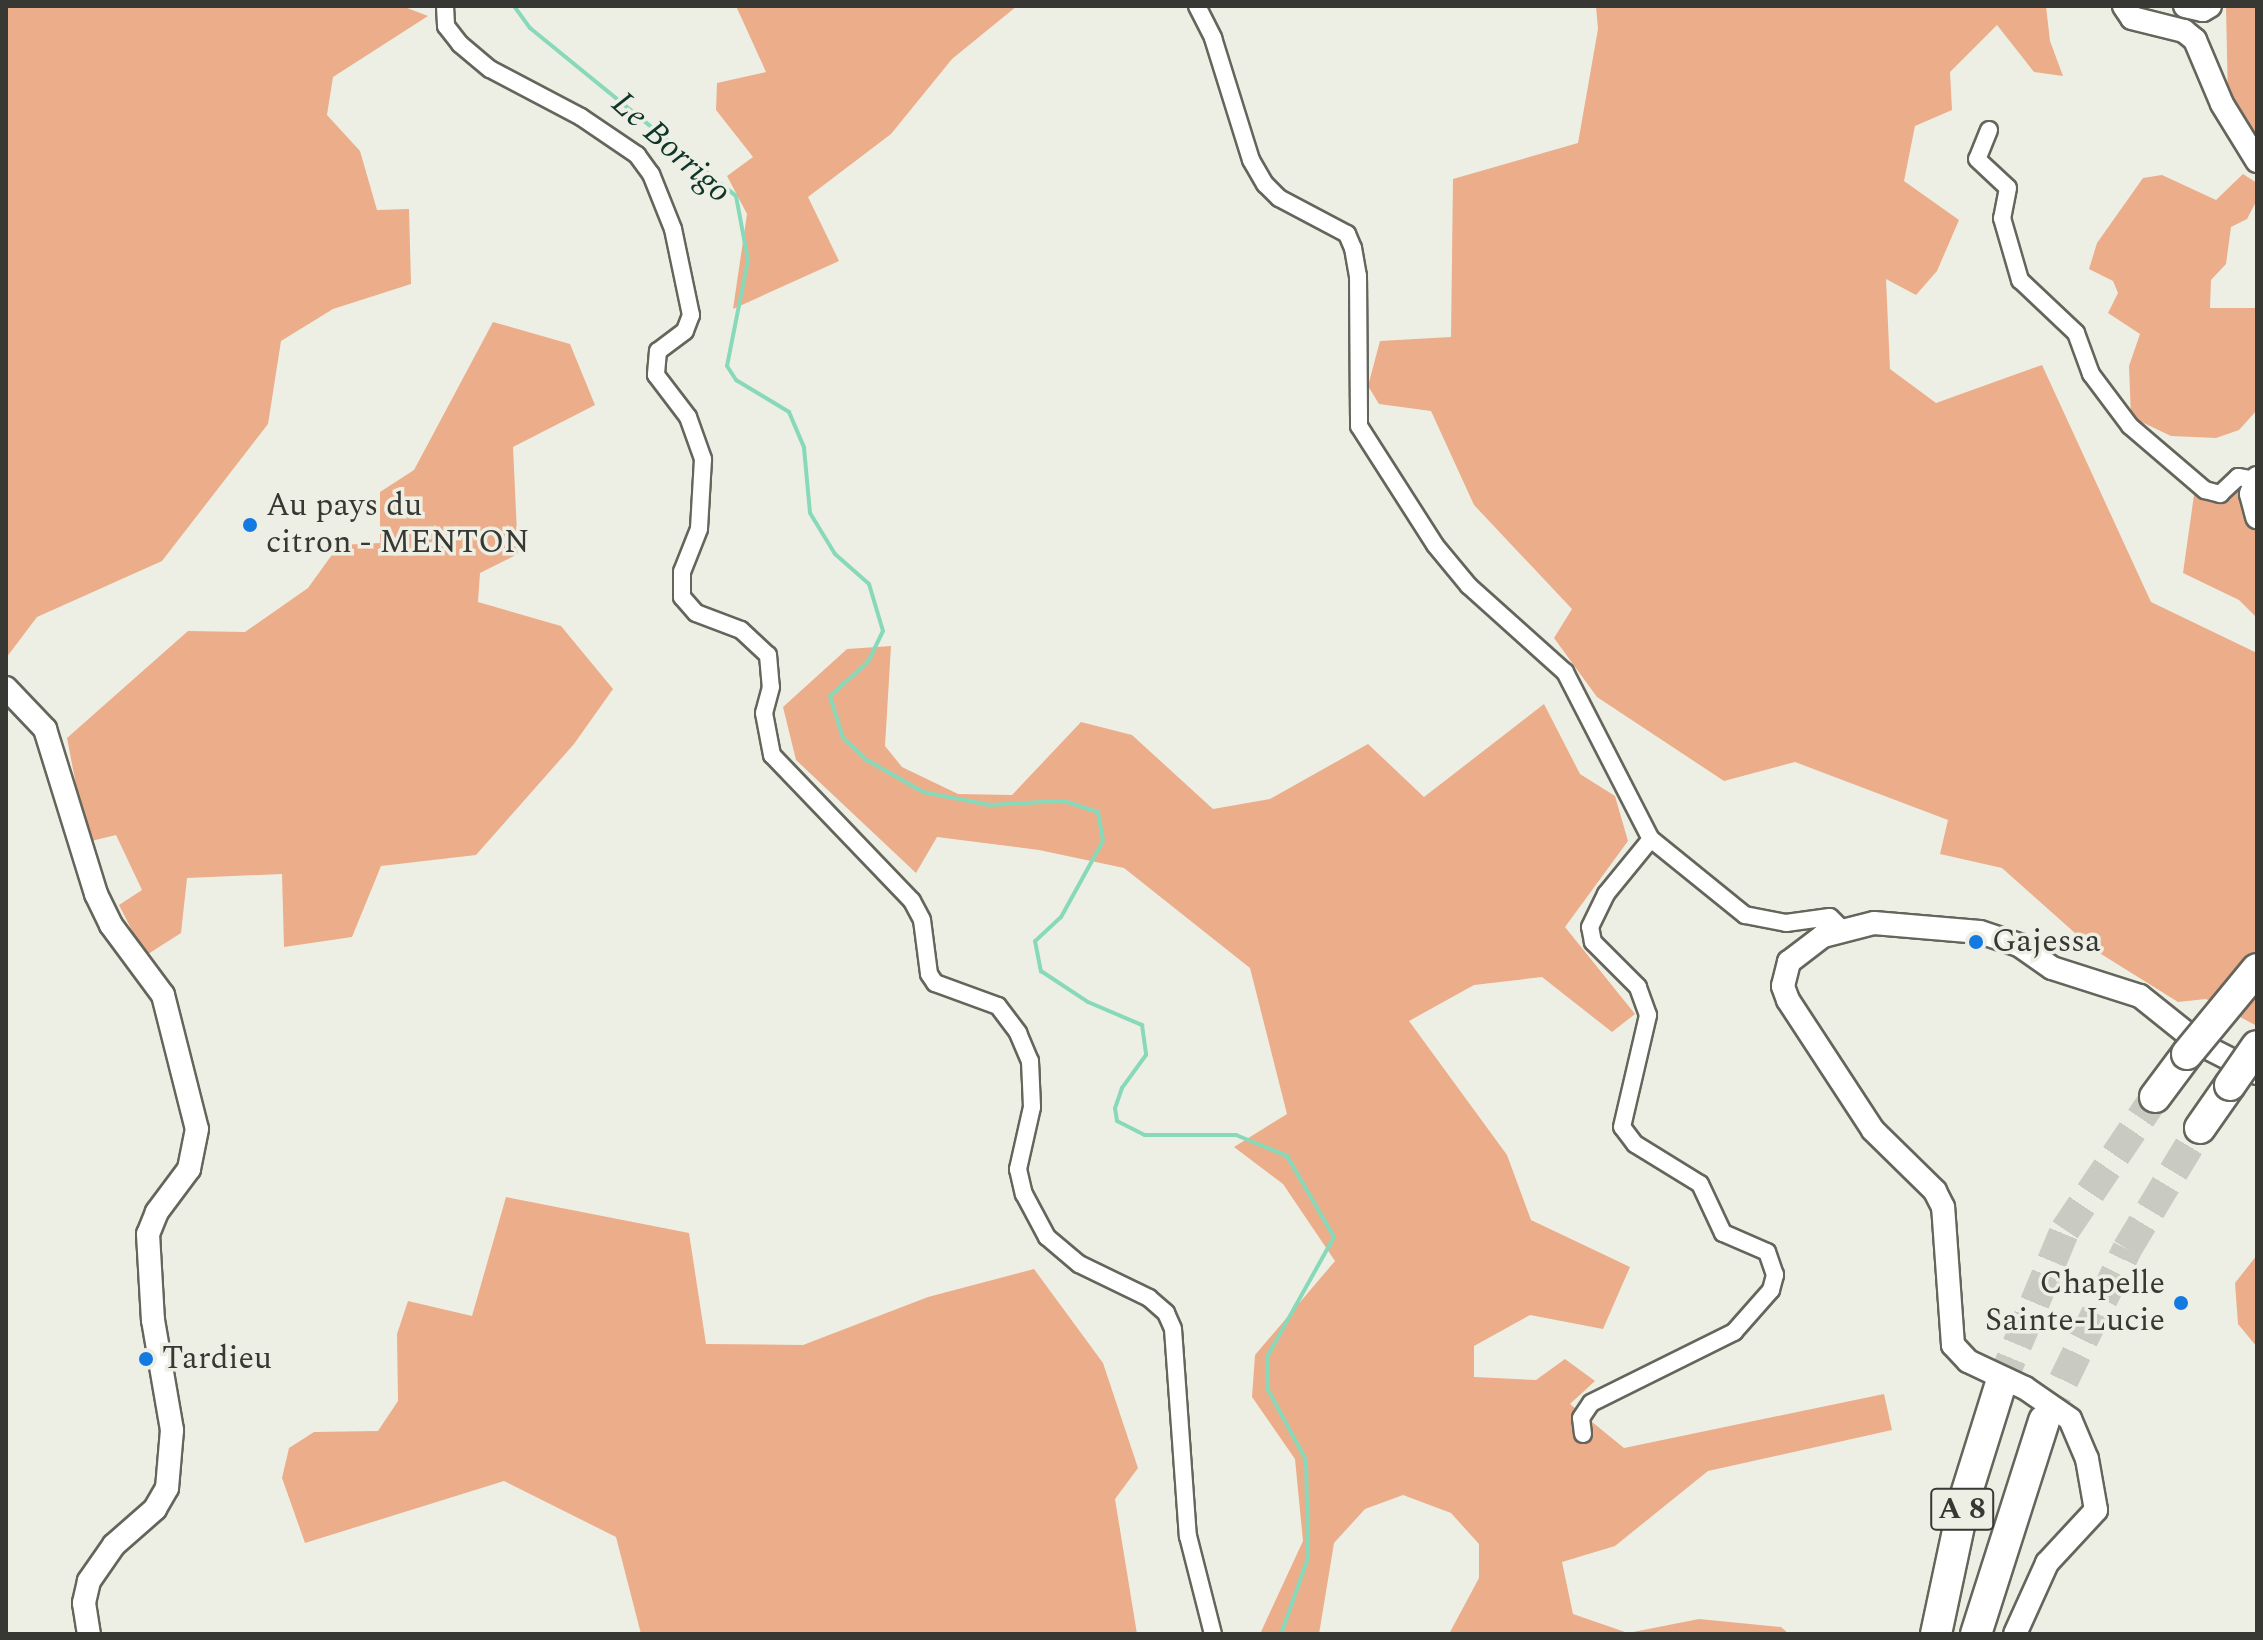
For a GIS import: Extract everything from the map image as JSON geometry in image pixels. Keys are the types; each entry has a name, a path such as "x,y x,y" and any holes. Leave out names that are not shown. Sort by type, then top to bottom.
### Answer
{"highway":[{"path":"2155,1097 2257,969"},
{"path":"2200,1128 2243,1079 2257,1046"},
{"name":"A 8","path":"1936,1634 1965,1498 2000,1386"},
{"name":"A 8","path":"1976,1634 2044,1421"}],"street":[{"path":"445,6 446,26 490,69 581,117 637,155 651,174 673,229 691,315 685,331 658,351 656,375 688,417 703,459 699,529 682,572 682,597 696,613 755,640 768,655 771,679 764,713 772,755 912,901 922,920 929,974 935,983 998,1006 1018,1033 1030,1061 1032,1107 1018,1169 1024,1194 1047,1237 1079,1264 1149,1298 1166,1313 1173,1329 1188,1536 1213,1634"},
{"path":"1197,6 1213,38 1251,160 1265,184 1279,198 1347,234 1358,276 1357,405 1368,448 1448,564 1565,672 1651,839 1745,915 1786,923 1830,917 1842,929"},
{"path":"2124,6 2132,18 2184,31 2195,40 2222,104 2257,161"},
{"path":"2185,6 2210,6"},
{"path":"1989,130 1977,159 2008,188 2002,218 2020,280 2076,333 2091,374 2130,426 2205,490 2220,494 2238,477 2256,479 2251,494 2257,517"},
{"path":"6,688 45,729 96,894 111,925 163,995 197,1129 189,1169 157,1212 148,1234 153,1320 172,1430 167,1488 155,1509 114,1545 89,1581 84,1603 89,1634"},
{"path":"1583,1434 1581,1418 1591,1403 1734,1332 1771,1290 1775,1275 1767,1252 1723,1233 1700,1184 1635,1144 1622,1127 1648,1015 1638,987 1593,942 1590,927 1606,894 1651,839"},
{"path":"2015,1634 2047,1563 2094,1516 2095,1485 2070,1419 2025,1388 1968,1361 1953,1345 1943,1207 1935,1191 1873,1130 1788,1000 1783,986 1789,962 1842,929 1874,923 1938,925 2002,938 2052,968 2140,996 2243,1079"}],"shaded area":[{"path":"6,6 402,6 428,16 333,77 327,115 360,151 377,210 409,209 411,284 333,309 281,341 268,424 162,561 37,617 6,658"},
{"path":"736,6 1017,6 952,59 891,134 808,197 839,261 733,309 747,214 727,176 753,157 716,110 717,83 766,72"},
{"path":"1596,6 2046,6 2050,41 2063,76 2034,72 1997,25 1950,72 1952,110 1915,126 1904,181 1959,220 1937,271 1916,295 1886,279 1890,369 1936,403 2042,365 2151,602 2257,653 2257,1026 2206,999 2178,1002 2093,949 2002,868 1940,854 1948,820 1795,762 1724,781 1597,697 1554,638 1572,609 1474,505 1431,411 1379,404 1368,386 1380,341 1451,337 1453,179 1578,143 1598,29"},
{"path":"2226,6 2257,6 2257,135 2228,102"},
{"path":"2243,174 2257,183 2257,200 2247,219 2231,227 2226,264 2211,280 2210,308 2257,308 2257,410 2239,430 2216,438 2171,436 2131,417 2129,366 2140,334 2108,313 2118,293 2113,281 2089,269 2097,243 2143,178 2162,175 2216,200"},
{"path":"493,322 570,344 595,405 513,447 518,554 480,573 478,602 561,626 613,689 574,744 476,855 381,866 352,937 284,947 282,874 187,878 181,933 145,956 119,905 142,890 116,835 87,842 67,738 188,631 245,632 308,588 339,545 380,543 380,492 414,470"},
{"path":"2257,480 2257,618 2239,600 2183,573 2194,495 2236,491"},
{"path":"891,646 885,746 902,767 958,794 1012,795 1081,722 1132,735 1213,809 1270,799 1368,744 1424,797 1544,704 1580,774 1615,796 1628,841 1565,927 1635,1014 1612,1032 1542,977 1474,985 1409,1021 1507,1155 1531,1220 1630,1267 1603,1329 1530,1315 1474,1346 1474,1377 1536,1380 1565,1359 1595,1381 1570,1404 1624,1448 1884,1394 1892,1430 1708,1471 1615,1546 1562,1562 1573,1614 1628,1633 1699,1619 1781,1627 1789,1634 1449,1634 1479,1578 1479,1544 1451,1513 1403,1495 1365,1509 1334,1543 1319,1634 1260,1634 1303,1541 1295,1459 1252,1397 1255,1355 1335,1261 1283,1184 1234,1147 1287,1114 1250,968 1124,868 1039,850 937,837 916,873 796,760 783,707 847,649"},
{"path":"506,1197 689,1233 706,1344 803,1345 928,1297 1034,1269 1103,1363 1138,1468 1115,1499 1137,1634 641,1634 616,1537 504,1481 305,1543 282,1478 289,1448 314,1432 378,1431 398,1401 397,1334 408,1301 472,1316"},
{"path":"2257,1255 2257,1347 2238,1324 2235,1283"}],"waterway":[{"name":"Le Borrigo","path":"514,6 530,28 736,196 748,260 727,366 736,380 789,412 804,448 810,513 835,554 869,584 883,631 868,662 830,696 843,738 867,760 923,792 990,805 1064,801 1098,812 1103,841 1061,917 1035,941 1041,971 1088,1002 1142,1025 1146,1055 1122,1088 1115,1108 1117,1121 1145,1135 1236,1135 1287,1156 1334,1237 1267,1357 1267,1388 1306,1460 1308,1558 1281,1634"}],"tunnel":[{"path":"2000,1386 2065,1230 2155,1097"},
{"path":"2044,1421 2127,1249 2200,1128"}],"place":[{"name":"Au pays du citron - MENTON","path":"250,525"},
{"name":"Gajessa","path":"1976,942"},
{"name":"Chapelle Sainte-Lucie","path":"2181,1303"},
{"name":"Tardieu","path":"146,1359"}]}
